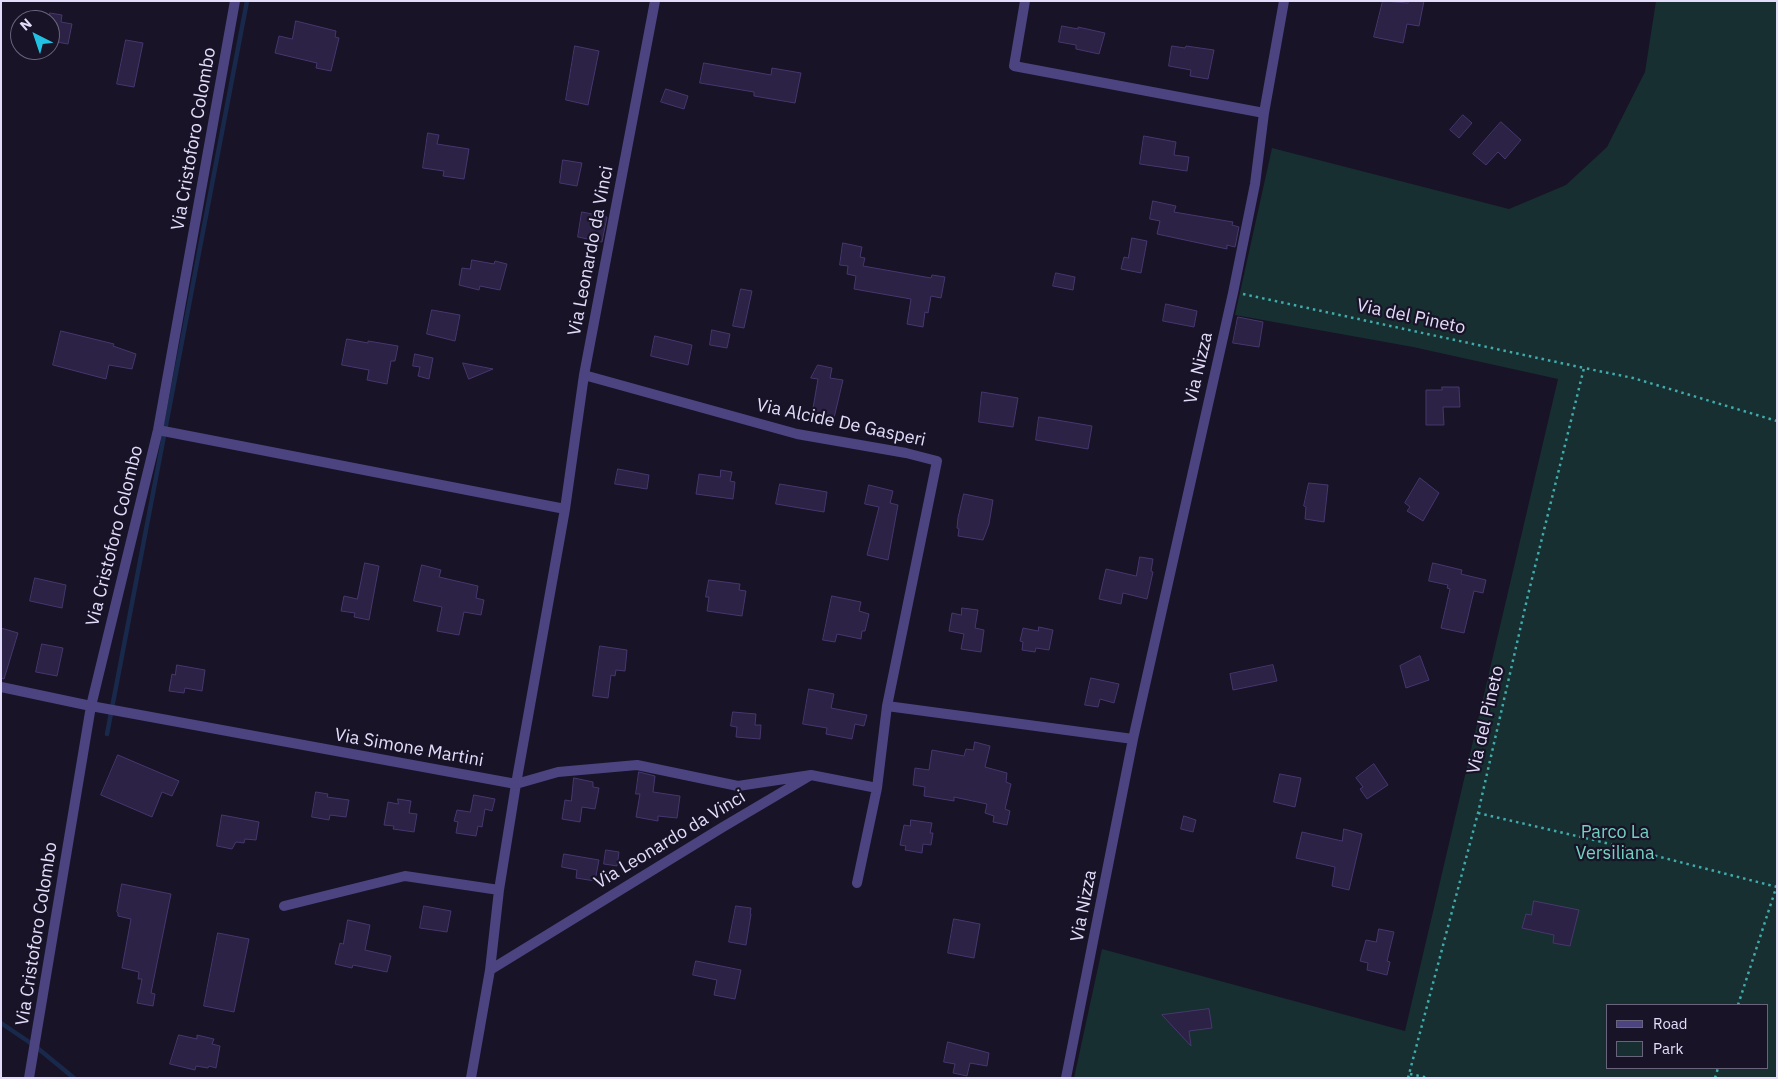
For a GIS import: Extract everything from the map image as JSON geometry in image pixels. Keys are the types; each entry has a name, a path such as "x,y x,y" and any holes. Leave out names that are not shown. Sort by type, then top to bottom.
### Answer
{"street":[{"name":"Via Cristoforo Colombo","path":"29,1078 91,706 158,430 235,1"},
{"name":"Via Leonardo da Vinci","path":"471,1078 490,970 499,890 516,784 565,509 584,375 655,1"},
{"path":"1025,1 1014,66 1264,114"},
{"name":"Via Nizza","path":"1066,1078 1133,739 1233,293 1255,184 1264,114 1284,1"},
{"name":"Via Alcide De Gasperi","path":"584,375 797,434 906,453 938,461 887,706"},
{"path":"158,430 565,509"},
{"name":"Via Simone Martini","path":"1,687 91,706 516,784 558,772 637,765 738,786 811,775"},
{"path":"857,883 877,788 887,706 1133,739"},
{"path":"811,775 877,788"},
{"name":"Via Leonardo da Vinci","path":"490,970 722,826 811,775"},
{"path":"284,906 405,876 499,890"}],"path":[{"name":"Via del Pineto","path":"1233,293 1288,303 1633,378 1777,421"},
{"name":"Via del Pineto","path":"1409,1076 1478,813 1528,595 1584,368"},
{"path":"1478,813 1598,841 1777,887 1738,1004"},
{"path":"1409,1076 1429,1078"}],"green space":[{"name":"Parco La Versiliana","path":"1656,1 1777,1 1777,1078 1074,1078 1102,949 1405,1031 1558,379 1413,347 1235,315 1272,148 1509,209 1566,185 1607,147 1645,72"}],"building":[{"path":"1383,1 1408,3 1409,1 1424,1 1419,26 1407,24 1403,43 1374,37"},
{"path":"60,15 62,15 61,22 72,24 68,44 60,43"},
{"path":"296,21 336,31 335,37 339,38 331,71 316,68 317,63 275,53 279,36 292,39"},
{"path":"1062,26 1078,29 1078,27 1105,33 1099,54 1076,49 1076,45 1059,42"},
{"path":"126,40 143,43 134,87 117,84"},
{"path":"575,46 599,51 588,105 566,100"},
{"path":"1172,46 1214,50 1208,79 1190,76 1191,70 1169,66"},
{"path":"704,63 771,75 772,68 801,73 795,103 754,96 754,92 700,83"},
{"path":"666,89 688,96 684,109 661,102"},
{"path":"1463,115 1472,123 1459,138 1450,130"},
{"path":"1501,122 1521,140 1505,159 1498,152 1486,165 1473,154"},
{"path":"428,133 439,135 437,144 469,149 464,179 443,176 444,171 423,168"},
{"path":"1144,136 1176,142 1174,155 1189,157 1187,171 1140,164"},
{"path":"563,160 582,163 577,186 560,183"},
{"path":"1153,201 1176,206 1174,212 1233,222 1232,225 1239,227 1235,247 1227,245 1227,249 1157,234 1160,221 1150,219"},
{"path":"582,212 607,217 602,242 578,237"},
{"path":"1132,238 1147,241 1141,273 1121,269 1124,257 1128,258"},
{"path":"843,243 862,247 860,257 865,258 863,266 931,278 932,275 945,277 941,298 931,296 928,313 925,312 923,327 907,324 911,299 854,289 856,276 847,274 848,266 840,265"},
{"path":"472,260 494,264 495,261 507,264 500,290 480,286 479,290 459,285 462,268 470,269"},
{"path":"1056,273 1075,277 1073,290 1053,286"},
{"path":"741,289 752,291 744,328 733,326"},
{"path":"1166,304 1197,311 1194,327 1163,321"},
{"path":"432,310 460,315 455,341 427,334"},
{"path":"1238,317 1263,322 1259,347 1233,343"},
{"path":"712,330 730,334 727,348 710,345"},
{"path":"61,331 114,344 113,346 136,354 132,369 109,365 106,379 53,365"},
{"path":"655,336 692,345 688,365 651,356"},
{"path":"347,339 398,346 395,361 391,361 387,384 367,380 369,370 342,365"},
{"path":"415,354 433,358 429,379 418,376 420,367 413,366"},
{"path":"463,363 493,369 469,379"},
{"path":"818,365 832,368 830,378 843,380 834,418 812,414 818,379 811,378"},
{"path":"1442,387 1459,387 1460,407 1443,407 1444,425 1426,425 1426,390 1442,390"},
{"path":"982,392 1018,398 1013,427 979,422"},
{"path":"1039,417 1092,426 1088,449 1036,440"},
{"path":"618,469 649,475 647,489 615,484"},
{"path":"721,470 732,472 730,481 735,482 733,499 696,494 699,474 720,477"},
{"path":"1420,478 1439,493 1423,521 1407,511 1410,507 1405,503"},
{"path":"1309,483 1328,485 1324,522 1305,519 1306,507 1304,506"},
{"path":"780,484 827,492 824,512 776,504"},
{"path":"869,485 893,491 890,503 898,505 888,560 867,555 879,507 865,504"},
{"path":"964,494 993,500 989,524 983,540 958,536 958,518"},
{"path":"1140,557 1153,559 1151,571 1153,572 1147,599 1123,593 1121,604 1099,599 1106,569 1136,576"},
{"path":"365,563 379,566 369,620 354,617 355,613 341,611 344,596 357,599"},
{"path":"1433,563 1462,570 1461,574 1486,580 1483,593 1474,591 1464,633 1441,628 1450,589 1447,588 1448,585 1429,581"},
{"path":"422,565 441,570 439,577 478,586 476,598 484,600 481,615 464,612 459,635 437,631 442,607 414,601"},
{"path":"35,578 66,585 62,608 30,601"},
{"path":"709,580 740,584 739,590 746,591 742,616 707,611 709,597 706,597"},
{"path":"832,596 861,602 859,611 869,614 861,639 837,634 835,642 823,640"},
{"path":"962,608 978,610 975,628 984,630 981,652 961,649 964,634 949,631 952,613 961,615"},
{"path":"1039,627 1053,630 1049,650 1036,648 1035,652 1022,650 1023,642 1020,641 1023,628 1038,631"},
{"path":"1,628 18,633 4,679 1,678"},
{"path":"42,644 63,648 57,676 36,672"},
{"path":"600,646 627,650 625,671 616,670 615,676 611,675 608,698 593,696"},
{"path":"1420,656 1429,680 1406,688 1400,666"},
{"path":"177,665 205,670 202,691 185,688 184,693 169,691 172,674 175,675"},
{"path":"1273,665 1277,681 1233,690 1230,674"},
{"path":"1091,678 1119,684 1114,703 1100,699 1098,707 1085,705"},
{"path":"809,689 834,694 831,708 867,715 864,726 855,724 852,739 826,734 827,728 803,724"},
{"path":"733,712 756,714 755,725 761,725 760,739 736,737 737,727 731,726"},
{"path":"975,742 990,746 985,767 1007,773 1006,782 1011,784 1005,809 1010,811 1007,825 993,822 994,816 985,813 987,804 954,797 954,801 924,796 925,787 913,785 915,768 929,770 932,750 964,756 966,749 973,750"},
{"path":"118,755 179,781 172,796 162,792 152,817 101,795"},
{"path":"1374,764 1388,785 1367,799 1360,789 1363,787 1356,778"},
{"path":"639,772 655,776 653,792 680,796 677,818 658,816 658,821 636,817 640,794 636,794"},
{"path":"1280,774 1301,778 1295,807 1274,802"},
{"path":"574,778 593,782 593,787 599,788 595,809 582,807 580,822 562,819 565,800 571,801"},
{"path":"316,792 328,794 327,797 349,800 346,817 330,815 329,820 312,817"},
{"path":"474,795 495,799 492,811 485,809 482,827 478,826 476,836 456,833 458,822 454,821 457,810 470,812"},
{"path":"398,799 411,801 409,813 417,814 414,832 393,829 394,826 384,825 388,802 398,804"},
{"path":"222,815 259,822 256,840 245,839 244,843 236,842 232,849 217,846"},
{"path":"1184,816 1196,820 1193,832 1181,829"},
{"path":"911,820 932,823 930,833 933,833 931,845 923,844 922,853 905,850 906,846 900,845 904,825 910,826"},
{"path":"1344,829 1362,834 1349,890 1332,886 1335,867 1296,858 1302,832 1342,841"},
{"path":"606,850 619,852 617,866 604,864"},
{"path":"564,854 599,860 595,881 576,878 577,870 562,867"},
{"path":"122,884 171,894 151,993 155,994 153,1006 137,1003 142,979 138,979 139,972 122,968 131,919 118,916"},
{"path":"1534,901 1579,910 1570,946 1553,943 1554,935 1522,928 1526,914 1531,915"},
{"path":"424,906 451,911 447,932 420,928"},
{"path":"736,906 751,908 746,945 729,942"},
{"path":"954,919 980,924 974,958 948,953"},
{"path":"348,920 370,925 365,950 391,956 387,972 353,965 352,968 335,964 340,943 343,944"},
{"path":"1379,929 1394,932 1387,961 1390,962 1387,975 1367,970 1368,963 1360,961 1366,940 1376,942"},
{"path":"218,933 249,939 234,1012 204,1006"},
{"path":"696,961 741,970 735,999 714,995 717,980 693,975"},
{"path":"1209,1009 1212,1028 1189,1031 1191,1046 1162,1015"},
{"path":"179,1035 197,1039 197,1035 214,1039 212,1044 220,1046 216,1068 196,1066 195,1070 170,1064"},
{"path":"948,1042 989,1053 987,1066 970,1063 967,1076 953,1073 955,1064 944,1062"}],"waterway":[{"path":"107,734 247,1"},
{"path":"1,1023 35,1046 74,1078"}]}
